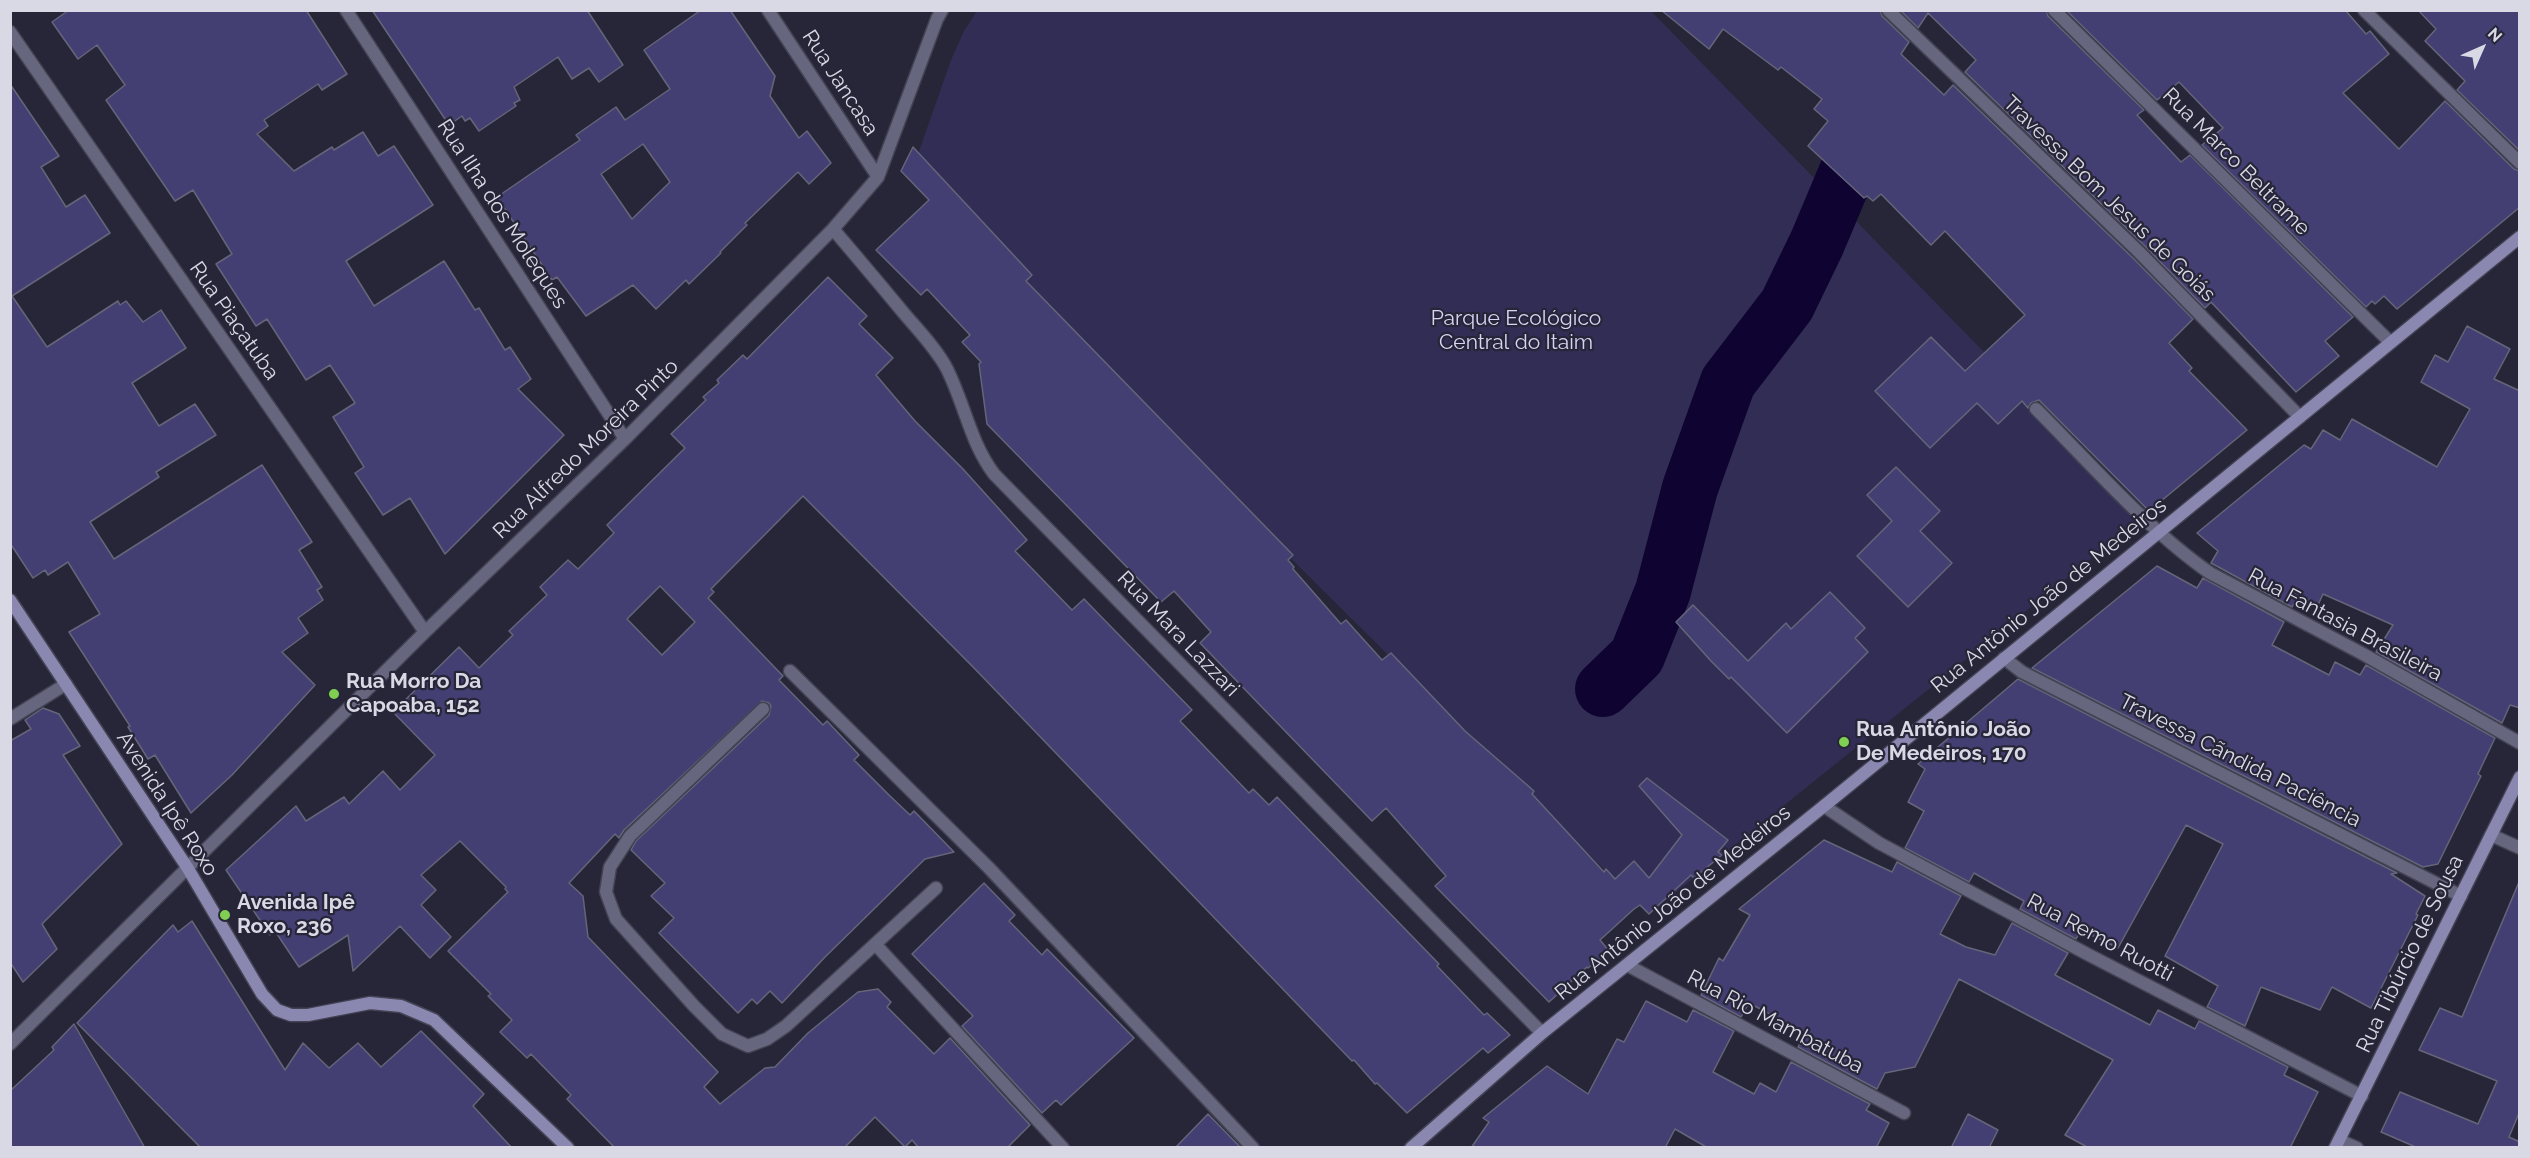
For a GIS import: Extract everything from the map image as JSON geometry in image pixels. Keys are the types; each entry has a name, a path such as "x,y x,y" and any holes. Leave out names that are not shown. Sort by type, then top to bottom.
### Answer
{"street":[{"name":"Rua Ilha dos Moleques","path":"346,10 625,439"},
{"name":"Rua Jancasa","path":"768,10 878,177"},
{"name":"Rua Alfredo Moreira Pinto","path":"10,1044 425,632 625,439 833,229 878,177 942,10"},
{"name":"Travessa Bom Jesus de Goiás","path":"1888,10 2140,253 2300,417"},
{"name":"Rua Marco Beltrame","path":"2054,10 2390,342"},
{"path":"2364,10 2520,163"},
{"name":"Rua Piaçatuba","path":"10,32 425,632"},
{"name":"Rua Mara Lazzari","path":"833,229 919,331 946,368 981,457 994,474 1542,1033"},
{"name":"Rua Antônio João de Medeiros","path":"1411,1148 1542,1033 1824,806 2520,237"},
{"name":"Rua Fantasia Brasileira","path":"2036,409 2187,557 2219,578 2363,654 2520,743"},
{"name":"Avenida Ipê Roxo","path":"10,600 187,867 262,994 277,1010 291,1015 308,1016 370,1003 401,1006 434,1020 568,1148"},
{"name":"Travessa Cãndida Paciência","path":"2004,658 2022,672 2461,896"},
{"path":"790,671 989,868 1253,1148"},
{"path":"10,719 66,684"},
{"path":"763,709 630,836 610,867 606,892 616,919 722,1034 748,1046 767,1039 786,1026 936,888"},
{"name":"Rua Tibúrcio de Sousa","path":"2337,1144 2520,777"},
{"name":"Rua Remo Ruotti","path":"1824,806 1879,843 2362,1096"},
{"path":"2491,836 2520,848"},
{"path":"876,945 1063,1148"},
{"name":"Rua Rio Mambatuba","path":"1627,965 1904,1113"},
{"path":"2337,1144 2357,1148"}],"green space":[{"name":"Parque Ecológico Central do Itaim","path":"977,11 1651,11 2144,516 1649,914 916,186 917,157 951,60 964,31"}],"building":[{"path":"69,10 306,10 347,74 322,90 318,84 264,120 268,126 257,134 294,171 332,147 334,150 363,132 378,156 394,146 433,205 346,261 374,306 444,261 475,310 479,308 505,350 510,347 531,379 518,389 564,435 445,554 410,498 383,515 355,473 364,467 333,417 355,403 330,365 306,380 267,319 256,326 216,264 232,254 193,190 175,201 106,100 125,85 97,45 78,59 52,22"},
{"path":"372,10 587,10 623,65 599,82 589,68 572,79 558,57 514,87 520,100 514,103 516,106 479,131 470,118 465,121 462,116 449,125"},
{"path":"701,10 730,10 775,76 770,96 799,138 807,131 831,163 809,184 798,172 745,223 747,225 689,284 686,280 656,309 633,285 586,316 557,277 552,280 497,197 580,140 576,135 616,107 625,120 670,89 644,50","holes":["643,144 670,182 632,219 601,174"]},
{"path":"1661,10 1880,10 1882,16 1909,42 1901,54 1904,57 1944,95 1953,85 2193,319 2169,343 2192,368 2189,371 2247,430 2149,511 2039,400 2031,403 2028,408 2022,401 1998,424 1977,403 1930,448 1875,391 1931,337 1965,371 2025,315 1945,231 1931,245 1881,194 1873,201 1867,196 1864,198 1808,146 1828,121 1814,109 1822,99 1781,67 1778,70 1723,29 1709,49"},
{"path":"1900,10 2046,10 2048,16 2144,110 2137,115 2181,162 2190,155 2353,317 2325,341 2339,356 2296,392 2211,302 2205,308 2146,247 1965,72 1976,60 1928,13 1918,28"},
{"path":"2066,10 2345,10 2366,34 2370,31 2389,54 2343,93 2399,149 2445,101 2514,169 2520,171 2520,207 2397,309 2384,296 2375,304 2372,301 2366,307 2202,145 2223,128 2179,82 2157,100"},
{"path":"2418,10 2520,10 2520,151 2457,90 2465,81 2425,41 2436,29"},
{"path":"10,84 59,156 41,167 66,207 85,195 110,233 12,296 47,347 118,301 120,305 126,301 143,322 161,310 186,348 132,383 159,426 195,404 216,435 156,472 159,477 90,522 114,559 262,465 312,542 299,550 322,587 317,590 323,600 298,618 308,633 282,652 315,685 232,775 191,813 155,755 148,759 128,727 130,726 69,632 100,614 68,562 48,575 45,570 33,578 10,543"},
{"path":"913,147 1032,275 1026,281 1293,555 1288,560 1294,567 1293,569 1341,624 1346,620 1382,660 1391,653 1465,731 1534,791 1532,794 1604,872 1606,869 1615,879 1634,861 1649,878 1682,835 1639,786 1647,778 1728,840 1718,852 1722,855 1694,878 1691,875 1649,914 1640,905 1634,909 1600,940 1610,952 1587,967 1549,1002 1435,886 1446,876 1386,808 1372,821 1200,643 1211,632 1174,591 1161,602 987,424 979,364 981,362 962,342 970,335 927,289 921,295 876,250 929,200 901,171"},
{"path":"828,277 867,316 859,324 893,358 876,375 915,421 963,469 1027,540 1015,551 1072,610 1084,599 1192,710 1180,721 1249,793 1253,789 1269,805 1277,797 1439,964 1437,966 1484,1015 1487,1013 1510,1035 1488,1053 1483,1048 1407,1113 1377,1083 1375,1084 1354,1060 1352,1061 975,669 803,496 711,589 714,592 708,598 783,676 779,680 823,725 827,721 859,755 854,760 910,815 914,811 954,852 925,859 825,957 782,1003 770,991 757,1004 752,999 738,1013 659,933 674,918 651,896 665,883 631,850 636,841 769,715 771,706 762,701 624,830 619,838 615,834 569,883 583,896 588,937 718,1072 704,1087 720,1104 765,1068 775,1067 808,1033 858,992 878,989 891,1002 887,1007 934,1054 950,1038 1030,1125 1007,1148 919,1148 912,1140 905,1147 875,1117 844,1148 615,1148 567,1099 571,1095 531,1054 527,1058 500,1032 512,1020 488,996 491,994 448,951 508,892 506,887 460,841 421,875 436,890 421,905 451,937 430,958 400,926 353,971 348,935 299,967 275,931 270,935 226,870 296,806 306,821 344,797 349,804 383,771 400,790 435,755 393,712 459,647 479,668 513,635 509,631 547,595 540,587 568,560 578,569 614,533 607,525 685,448 671,434 706,400 703,397 719,383 717,380 743,355 747,359","holes":["660,586 695,622 662,655 627,619"]},
{"path":"2467,326 2510,349 2494,379 2520,391 2520,708 2510,705 2502,723 2376,652 2393,625 2323,594 2318,605 2299,595 2292,607 2211,563 2218,551 2197,533 2304,445 2311,449 2323,430 2340,440 2352,419 2437,467 2470,409 2421,382 2435,355 2448,362"},
{"path":"1896,467 1940,511 1920,531 1952,563 1908,607 1857,556 1892,521 1867,495"},
{"path":"2157,566 2197,588 2203,578 2284,622 2272,645 2329,675 2335,662 2360,675 2366,665 2495,738 2478,774 2481,776 2438,864 2423,867 2032,668"},
{"path":"1830,592 1865,628 1855,638 1868,652 1787,733 1731,677 1729,679 1711,661 1676,622 1693,605 1748,661 1786,623 1791,629"},
{"path":"2018,679 2397,873 2391,874 2425,896 2416,914 2418,915 2371,1008 2332,987 2320,1010 2261,987 2245,1026 2207,1007 2218,986 2165,956 2223,844 2186,825 2118,948 2081,930 2076,939 2020,909 2024,901 1974,873 1969,882 1905,848 1924,811 1908,802 1925,769 1918,764"},
{"path":"43,708 59,714 80,746 63,755 122,844 42,924 57,949 23,982 10,962 10,741 31,729 25,720"},
{"path":"1824,840 1892,872 1897,862 1961,896 1940,934 1966,947 1995,955 2012,923 2068,953 2055,975 2150,1025 2158,1010 2195,1029 2199,1021 2288,1067 2284,1075 2318,1092 2290,1148 2089,1148 2065,1135 2113,1060 1959,979 1915,1067 1885,1073 1877,1089 1798,1047 1805,1033 1783,1021 1749,1003 1741,1017 1701,995 1719,958 1723,961 1750,915 1739,909"},
{"path":"2519,882 2520,1111 2509,1137 2520,1142 2520,1148 2418,1148 2381,1132 2400,1092 2478,1124 2497,1081 2419,1050 2440,1008 2462,1017"},
{"path":"984,883 1015,915 1009,921 1042,955 1047,949 1134,1038 1061,1105 1056,1100 1042,1113 962,1026 973,1016 912,954"},
{"path":"192,921 285,1070 303,1043 329,1068 358,1043 381,1067 421,1031 484,1094 473,1106 512,1148 201,1148 77,1023 173,925 178,932"},
{"path":"1646,1001 1687,1022 1693,1010 1734,1031 1713,1072 1754,1094 1760,1083 1776,1092 1791,1062 1870,1104 1866,1110 1889,1123 1876,1148 1708,1148 1675,1129 1665,1148 1471,1148 1489,1122 1483,1118 1547,1066 1588,1094 1617,1039 1624,1042"},
{"path":"74,1024 145,1148 10,1148 10,1091 54,1050 52,1047"},
{"path":"1208,1114 1241,1148 1175,1148"},
{"path":"1968,1114 1998,1130 1989,1148 1951,1148"}],"waterway":[{"path":"1603,689 1637,656 1663,591 1690,488 1728,382 1787,305 1817,243 1857,148 1879,112"}],"place":[{"name":"Rua Morro Da Capoaba, 152","path":"334,694"},
{"name":"Rua Antônio João De Medeiros, 170","path":"1844,742"},
{"name":"Avenida Ipê Roxo, 236","path":"225,915"}]}
